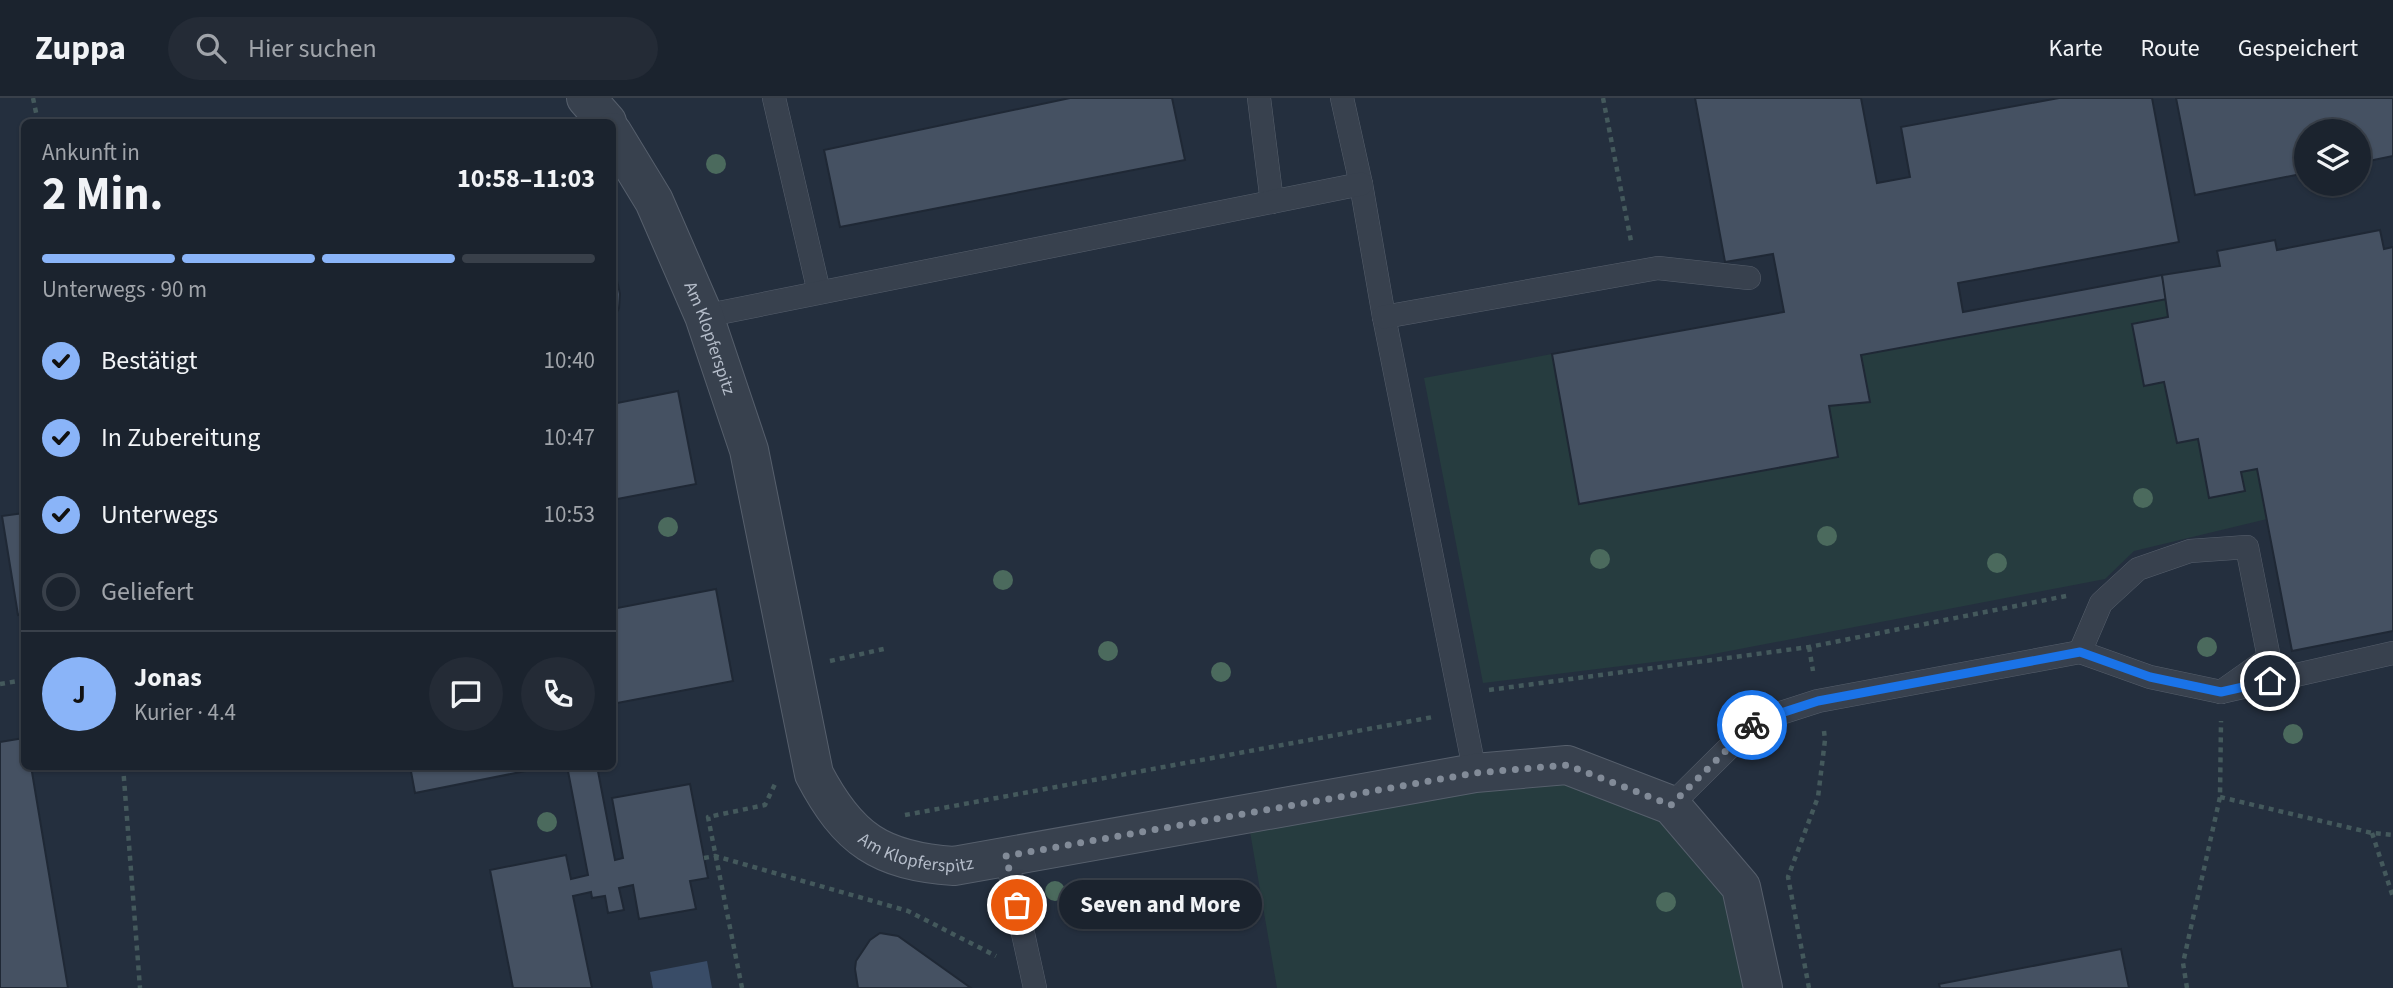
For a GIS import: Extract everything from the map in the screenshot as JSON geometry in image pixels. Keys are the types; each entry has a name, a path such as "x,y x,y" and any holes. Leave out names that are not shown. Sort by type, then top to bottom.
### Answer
{"street":[{"path":"586,98 604,119"},
{"name":"Am Klopferspitz","path":"616,139 654,201 704,316 749,450 814,774 831,806 853,831 882,850 919,864 954,866 1475,773 1567,765 1671,805 1741,887 1763,988"}],"lane":[{"path":"774,98 819,292"},
{"path":"1259,98 1272,202"},
{"path":"1342,98 1475,773"},
{"path":"704,316 1361,184"},
{"path":"1384,317 1658,268 1749,278"},
{"path":"2080,652 2101,603 2138,569 2190,551 2247,547 2269,658 2221,692"},
{"path":"1671,805 1756,721 1818,701 2080,652 2150,677 2221,692 2393,653"},
{"path":"1006,856 1034,984"}],"path":[{"path":"33,98 37,119"},
{"path":"1603,98 1637,272"},
{"path":"900,816 1462,712 1484,691 1808,647 2121,585"},
{"path":"1808,647 1825,740 1818,797 1788,877 1810,988"},
{"path":"821,668 832,659 888,648"},
{"path":"0,684 21,680"},
{"path":"2187,988 2183,963 2220,797 2221,692"},
{"path":"123,770 140,988"},
{"path":"741,988 708,817 765,805 780,774"},
{"path":"2220,797 2372,833 2393,835"},
{"path":"2372,833 2393,897"},
{"path":"704,858 715,856 908,911 989,952 1034,984"}],"green space":[{"path":"2167,299 2168,317 2132,324 2144,386 2164,382 2198,439 2209,498 2245,491 2241,472 2257,469 2267,519 2134,551 2105,579 1703,656 1483,683 1424,378 1552,354 1580,504 1838,457 1829,406 1861,355"},
{"path":"1565,778 1664,818 1721,886 1743,988 1277,988 1249,826"}],"water":[{"path":"707,961 712,988 653,988 650,972"}],"building":[{"path":"1070,98 1172,98 1185,160 840,227 824,150"},
{"path":"1695,98 1861,98 1877,183 1910,177 1901,127 2059,98 2152,98 2179,242 1958,283 1963,312 2162,275 2167,299 1861,355 1870,402 1829,406 1838,457 1579,504 1552,354 1784,312 1773,254 1725,262"},
{"path":"2176,98 2393,98 2393,156 2371,161 2371,119 2294,119 2294,175 2195,195"},
{"path":"2380,230 2384,249 2393,247 2393,631 2292,651 2257,469 2241,472 2245,491 2209,498 2198,439 2177,443 2164,382 2144,386 2132,324 2168,317 2162,275 2220,266 2217,251 2275,240 2277,250"},
{"path":"616,276 620,294 616,314"},
{"path":"678,391 696,484 616,499 616,403"},
{"path":"21,513 21,614 18,615 2,516"},
{"path":"716,589 733,681 616,703 616,608"},
{"path":"21,738 21,770 32,770 68,988 0,988 0,742"},
{"path":"411,770 531,770 415,793"},
{"path":"568,770 598,770 615,860 623,858 612,798 690,784 708,878 690,881 696,909 639,919 633,885 619,888 624,910 608,913 605,896 592,898 591,892 573,896 592,988 513,988 490,870 566,855 571,879 588,875"},
{"path":"880,933 898,936 971,988 858,988 856,961 870,940"},
{"path":"2121,949 2129,988 1940,988 1939,984"}],"way so far":[{"path":"1017,905 1006,856 1475,773 1567,765 1671,805 1752,725"}],"place":[{"name":"Seven and More","path":"1017,905"}],"route":[{"path":"1752,725 1756,721 1818,701 2080,652 2150,677 2221,692 2270,681"}]}
